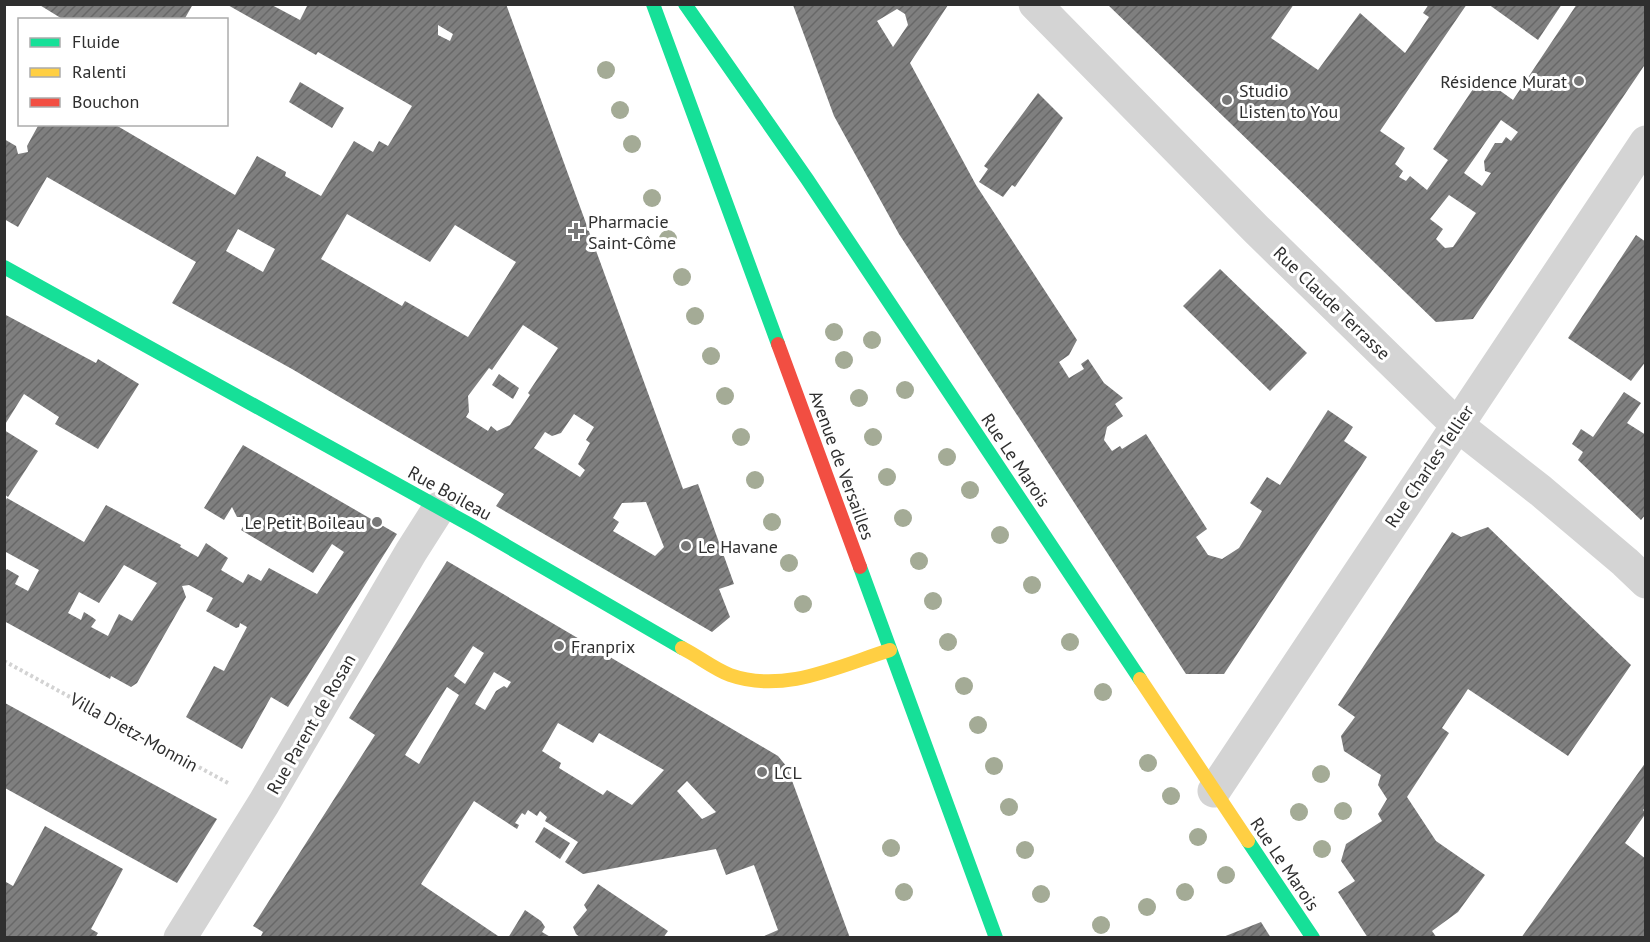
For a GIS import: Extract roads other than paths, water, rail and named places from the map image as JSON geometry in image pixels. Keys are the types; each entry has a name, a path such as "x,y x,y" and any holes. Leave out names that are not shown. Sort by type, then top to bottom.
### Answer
{"street":[{"name":"Avenue de Versailles","path":"653,4 996,938"},
{"name":"Rue Le Marois","path":"686,4 807,179 1313,938"},
{"name":"Rue Claude Terrasse","path":"1035,4 1256,230 1456,425 1541,491 1646,582"},
{"name":"Rue Charles Tellier","path":"1214,791 1646,142"},
{"name":"Rue Boileau","path":"4,267 484,532 728,674 755,682 797,680 890,650"},
{"name":"Rue Parent de Rosan","path":"180,938 264,803 439,508"}],"place":[{"name":"Résidence Murat","path":"1579,81"},
{"name":"Studio Listen to You","path":"1227,100"},
{"name":"Pharmacie Saint-Côme","path":"576,231"},
{"name":"Le Petit Boileau","path":"377,522"},
{"name":"Le Havane","path":"686,546"},
{"name":"Franprix","path":"559,646"},
{"name":"LCL","path":"762,772"}]}
